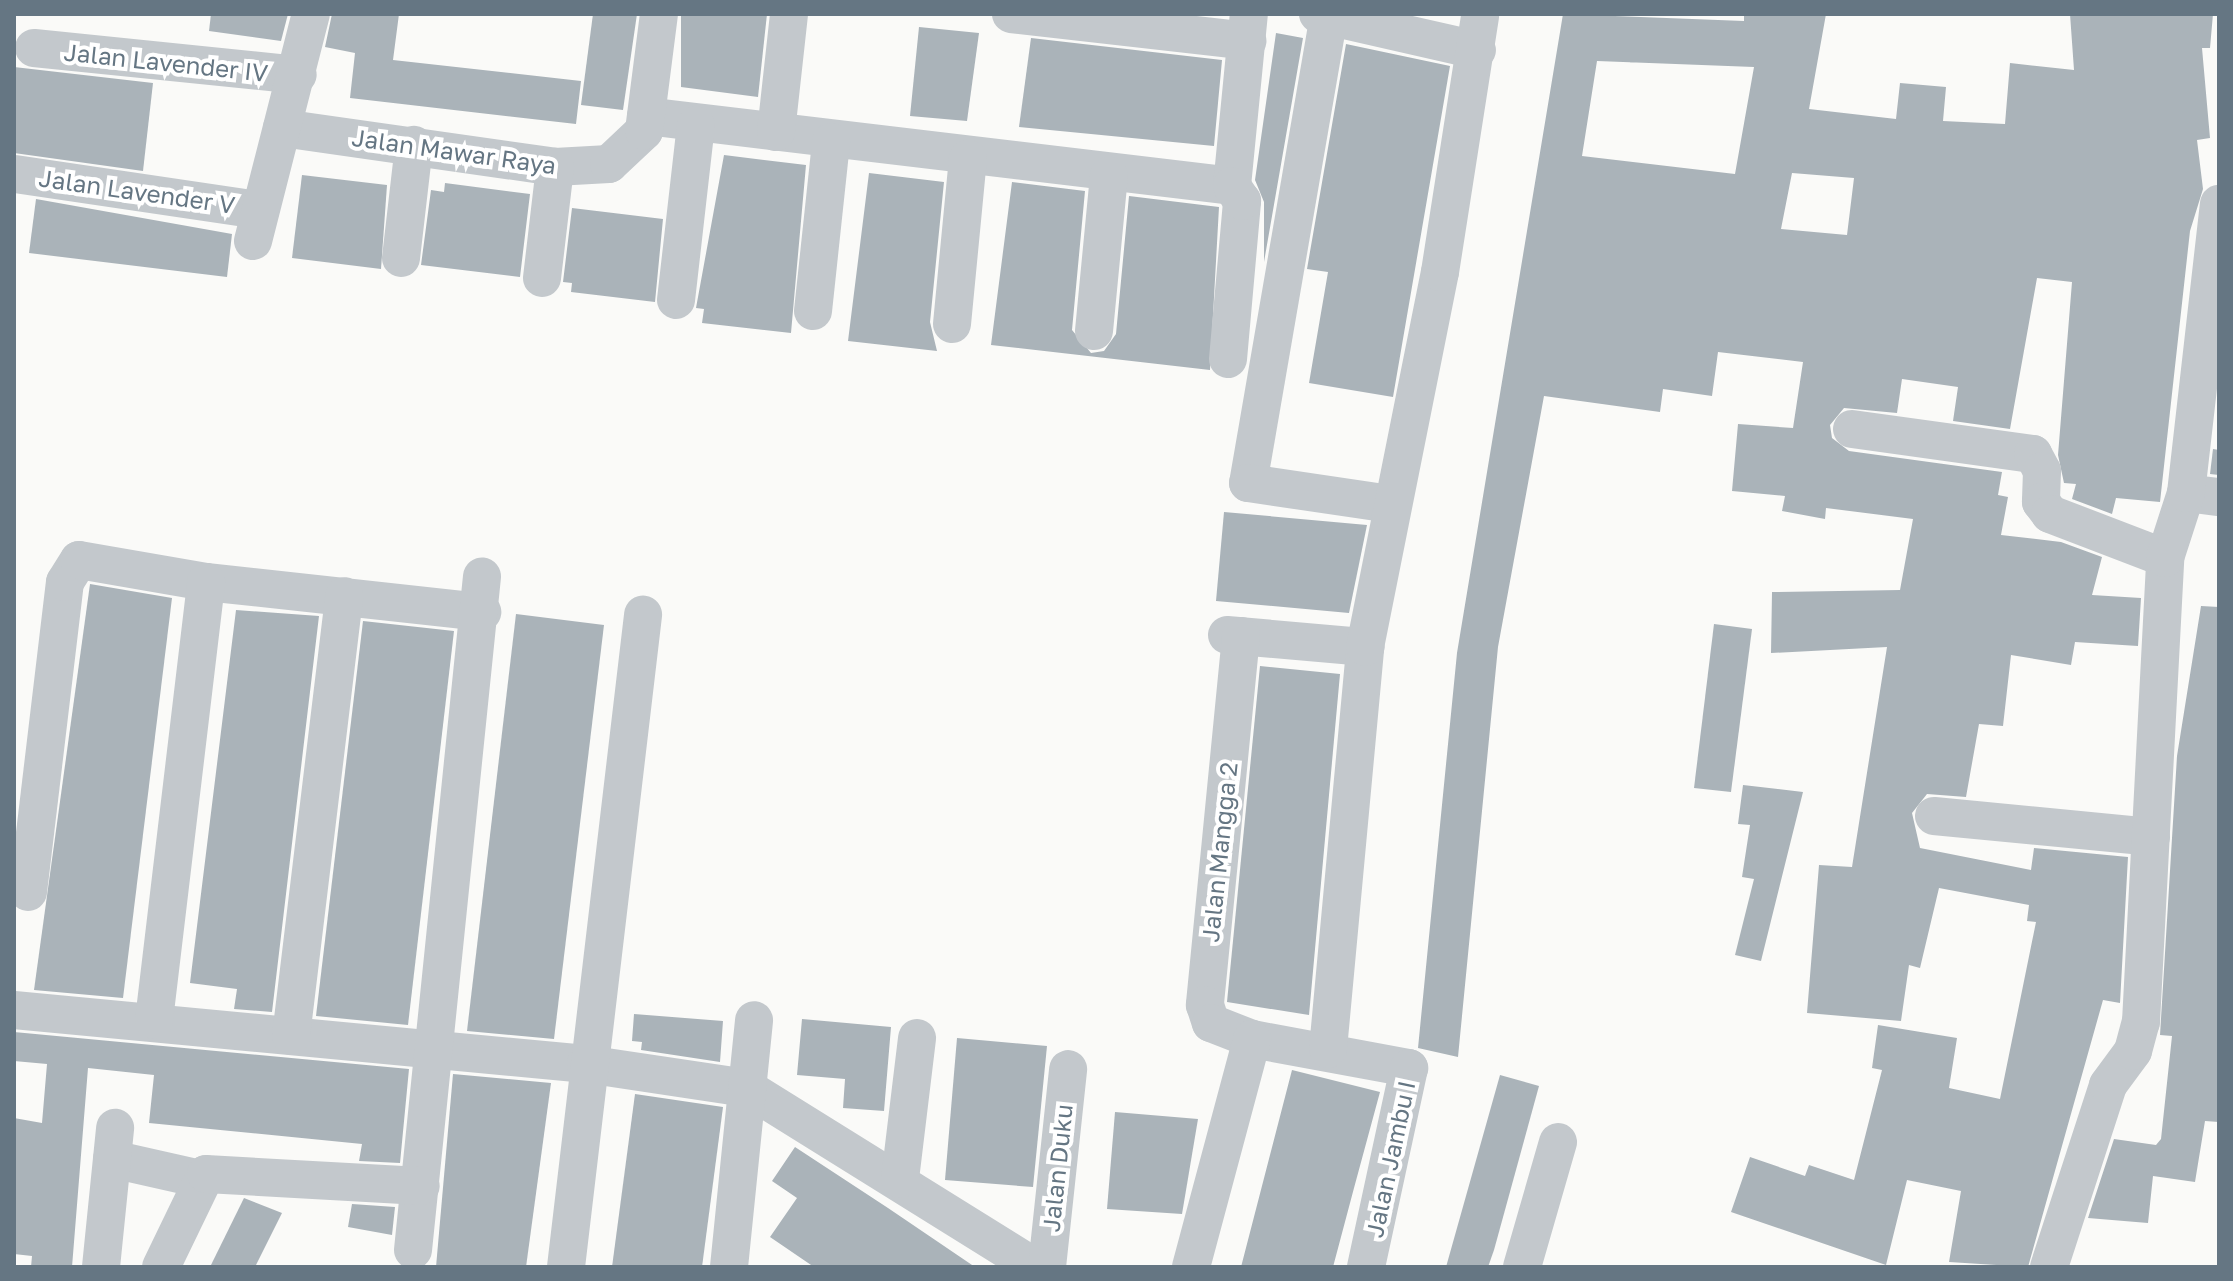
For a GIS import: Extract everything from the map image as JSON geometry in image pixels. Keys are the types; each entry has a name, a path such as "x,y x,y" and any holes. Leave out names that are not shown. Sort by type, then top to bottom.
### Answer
{"street":[{"path":"282,128 298,75 311,14"},
{"path":"659,14 646,116 696,125 776,132 831,142 1109,176 1232,186"},
{"path":"776,132 789,14"},
{"path":"1011,14 1248,28 1232,186 1242,201 1228,359"},
{"path":"1328,1049 1365,647 1390,504 1440,272 1479,33 1323,15 1248,483 1390,504"},
{"name":"Jalan Lavender IV","path":"34,48 298,75"},
{"name":"Jalan Mawar Raya","path":"282,128 555,167 609,164 644,131 646,116"},
{"path":"676,300 696,125"},
{"name":"Jalan Lavender V","path":"15,174 256,225 282,128"},
{"path":"813,311 831,142"},
{"path":"401,258 414,145"},
{"path":"952,324 968,159"},
{"path":"542,278 555,167"},
{"path":"1094,331 1109,176"},
{"path":"2049,1267 2108,1085 2133,1051 2141,1022 2165,558 2202,495 2219,204"},
{"path":"1852,429 2033,454 2042,471 2041,502 2050,514 2165,558"},
{"path":"28,892 69,570 88,558 206,582 344,596 482,594 413,1250"},
{"path":"154,1020 206,582"},
{"path":"291,1036 344,596"},
{"path":"566,1267 586,1064 643,615"},
{"name":"Jalan Mangga 2","path":"1252,1039 1211,1023 1205,1005 1234,636 1365,647"},
{"path":"1934,816 2151,837"},
{"path":"14,1010 154,1020 586,1064 747,1088 900,1179 1035,1267"},
{"path":"729,1267 754,1020"},
{"path":"900,1179 917,1038"},
{"path":"1191,1267 1252,1039"},
{"name":"Jalan Jambu I","path":"1252,1039 1404,1063 1412,1075 1366,1267"},
{"name":"Jalan Duku","path":"1047,1267 1068,1069"},
{"path":"1522,1267 1558,1142"},
{"path":"101,1267 114,1144 201,1179 222,1172 421,1186"},
{"path":"161,1267 201,1179"}],"building":[{"path":"211,14 288,14 281,41 209,31"},
{"path":"332,14 399,14 393,60 581,81 576,124 350,98 355,53 325,47"},
{"path":"593,14 637,14 623,110 581,105"},
{"path":"681,14 767,14 758,97 681,87"},
{"path":"1563,14 1744,21 1744,14 1826,14 1809,109 1896,119 1900,83 1946,87 1943,121 2005,124 2010,63 2074,70 2070,14 2213,14 2210,48 2202,48 2210,138 2197,140 2203,189 2190,231 2160,502 2116,498 2112,514 2072,499 2076,484 2064,483 2058,455 2072,282 2037,278 2010,429 1953,421 1958,387 1902,379 1897,413 1844,408 1830,425 1832,438 1849,451 2002,472 1998,495 2008,497 2001,535 2061,542 2102,557 2092,595 2141,598 2138,646 2075,642 2071,665 2011,655 2003,726 1979,724 1966,797 1927,794 1912,813 1920,848 2031,870 2034,848 2128,857 2120,1003 2103,1000 2028,1267 1949,1262 1961,1191 1907,1180 1886,1265 1731,1212 1750,1157 1805,1176 1809,1165 1854,1180 1882,1070 1872,1068 1878,1025 1957,1038 1949,1088 2000,1099 2036,922 2027,921 2029,905 1939,888 1920,968 1909,965 1901,1021 1807,1013 1819,865 1852,867 1887,647 1771,653 1772,592 1900,590 1913,519 1826,508 1825,519 1782,511 1785,496 1732,491 1738,424 1793,428 1803,362 1718,352 1712,396 1663,389 1660,412 1544,396 1498,647 1458,1057 1418,1048 1457,653","holes":["1597,61 1754,67 1735,174 1582,156","1792,173 1854,178 1847,235 1781,229"]},
{"path":"919,27 979,33 967,121 910,116"},
{"path":"1276,33 1303,38 1264,262 1264,202 1255,180"},
{"path":"1031,38 1222,60 1214,146 1019,127"},
{"path":"1346,44 1450,66 1393,397 1309,383 1328,272 1307,269"},
{"path":"14,67 153,83 143,171 14,153"},
{"path":"724,155 806,165 791,333 702,323 704,309 696,308"},
{"path":"869,173 944,182 930,322 937,351 848,341"},
{"path":"302,175 387,185 381,269 292,258"},
{"path":"1012,182 1085,191 1072,330 1091,353 1104,351 1116,334 1129,196 1219,207 1210,370 991,345"},
{"path":"445,183 530,194 520,277 421,265 431,190 444,192"},
{"path":"36,199 232,234 227,277 29,253"},
{"path":"572,208 663,219 655,302 571,292 572,283 563,282"},
{"path":"2213,449 2219,450 2219,475 2210,474"},
{"path":"1224,512 1367,525 1349,613 1216,601"},
{"path":"90,584 172,598 123,998 34,990"},
{"path":"2201,606 2219,607 2219,1122 2205,1121 2195,1182 2153,1176 2148,1223 2088,1218 2114,1139 2156,1145 2161,1139 2172,1036 2160,1035 2177,756"},
{"path":"236,610 319,616 272,1012 234,1009 237,989 190,983"},
{"path":"516,614 604,625 554,1039 467,1031"},
{"path":"363,621 454,631 408,1025 316,1016"},
{"path":"1714,624 1752,629 1731,792 1694,788"},
{"path":"1260,666 1340,674 1309,1015 1227,1002"},
{"path":"1743,785 1803,792 1761,961 1735,955 1754,879 1742,877 1750,825 1738,824"},
{"path":"634,1014 723,1021 720,1062 641,1050 642,1042 632,1041"},
{"path":"802,1019 891,1027 884,1111 843,1108 845,1079 797,1075"},
{"path":"14,1032 409,1069 400,1163 359,1161 362,1144 149,1123 154,1075 88,1068 72,1267 31,1267 32,1256 14,1254 14,1118 42,1123 47,1064 14,1061"},
{"path":"957,1038 1047,1046 1033,1187 945,1180"},
{"path":"1292,1070 1380,1092 1333,1267 1241,1267"},
{"path":"453,1074 551,1083 526,1267 436,1267"},
{"path":"1500,1075 1539,1086 1494,1250 1488,1267 1446,1267"},
{"path":"635,1094 723,1107 702,1267 612,1267"},
{"path":"1115,1112 1198,1119 1182,1214 1107,1209"},
{"path":"795,1147 975,1267 814,1267 770,1237 797,1198 772,1181"},
{"path":"244,1198 282,1213 255,1267 210,1267"},
{"path":"352,1204 395,1207 392,1235 348,1227"}]}
